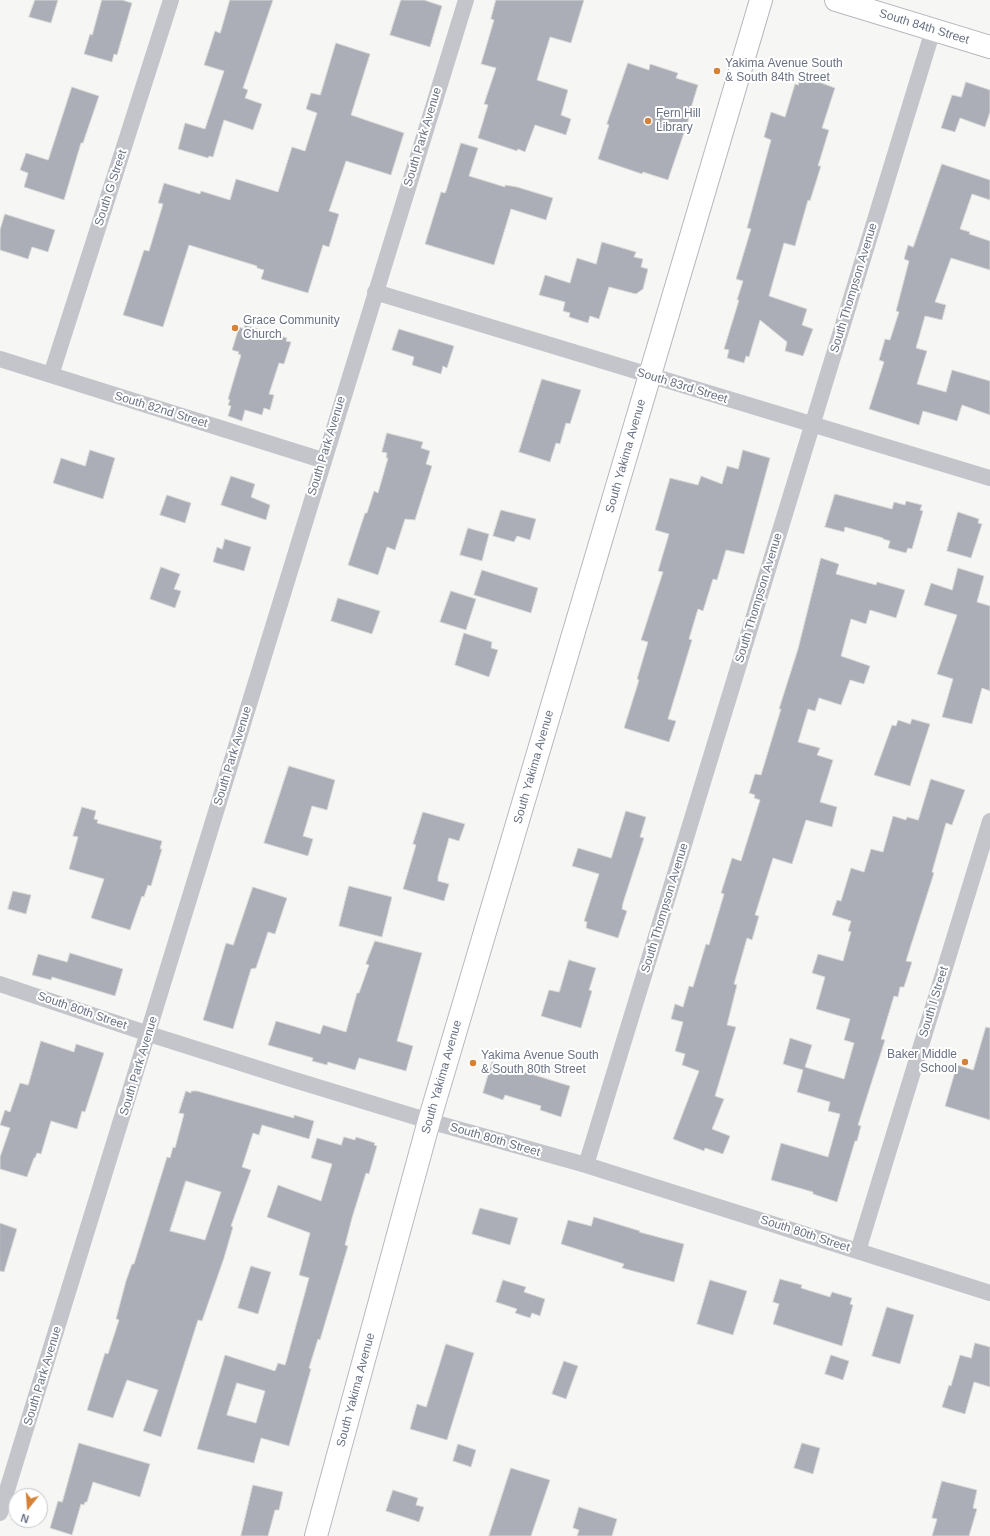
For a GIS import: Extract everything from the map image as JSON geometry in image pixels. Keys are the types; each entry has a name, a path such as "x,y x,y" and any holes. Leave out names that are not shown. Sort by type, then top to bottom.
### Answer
{"main road":[{"name":"South Yakima Avenue","path":"316,1536 429,1121 761,0"},
{"name":"South 84th Street","path":"836,0 990,47"}],"street":[{"name":"South G Street","path":"51,375 171,0"},
{"name":"South Park Avenue","path":"0,1513 149,1034 322,460 466,0"},
{"name":"South Thompson Avenue","path":"586,1165 933,30"},
{"name":"South 83rd Street","path":"375,292 990,478"},
{"name":"South 82nd Street","path":"0,359 322,460"},
{"name":"South I Street","path":"858,1251 990,821"},
{"name":"South 80th Street","path":"0,984 149,1034 429,1121 586,1165 990,1293"}],"building":[{"path":"35,0 58,0 51,23 29,17"},
{"path":"102,0 122,0 132,3 117,55 114,54 112,62 84,54 90,34 92,35"},
{"path":"230,0 273,0 243,88 248,90 245,98 262,104 253,130 224,120 213,157 209,156 208,158 178,149 185,123 205,129 224,71 204,65 215,31 220,33"},
{"path":"401,0 424,0 442,6 430,47 390,35"},
{"path":"496,0 584,0 571,43 550,37 537,80 568,90 561,115 571,119 566,135 535,125 525,152 518,149 517,151 478,138 488,105 484,104 496,68 481,64 494,20 491,19"},
{"path":"336,43 370,54 351,115 404,133 391,175 346,161 329,211 339,214 329,247 323,245 308,293 261,279 264,270 257,268 257,266 189,245 163,327 123,315 144,250 149,251 163,204 158,203 164,183 200,194 201,191 230,200 236,179 278,192 292,147 305,151 317,113 306,109 311,93 320,95"},
{"name":"Fern Hill Library","path":"628,63 649,70 650,64 678,73 676,78 698,85 689,118 668,180 643,172 642,174 598,159 609,125 607,124"},
{"path":"800,75 835,88 822,128 829,130 818,166 821,166 810,201 808,200 795,246 784,243 769,296 807,309 802,325 813,329 803,356 785,351 787,342 760,320 749,357 746,356 744,363 727,358 729,350 724,349 739,300 737,300 743,281 736,279 751,229 747,228 771,140 764,137 771,112 785,117 795,84 798,85"},
{"path":"966,82 990,90 990,112 985,127 960,118 955,132 941,128 952,95 961,97"},
{"path":"72,87 99,96 83,143 81,143 64,200 24,187 28,173 20,170 26,153 48,160"},
{"path":"461,143 478,148 469,176 505,187 505,185 517,187 553,198 546,220 511,209 494,265 425,244 441,192 445,193 446,191"},
{"path":"942,164 990,180 990,200 972,194 960,229 970,232 969,234 990,241 990,270 951,258 935,302 946,305 942,320 925,316 916,348 927,351 917,384 946,392 952,370 990,381 990,415 962,405 957,421 923,411 919,425 869,409 884,362 879,360 885,339 890,340 899,312 896,311 909,261 904,259 908,245 913,247"},
{"path":"5,214 55,230 48,252 32,247 28,259 0,250 0,230"},
{"path":"602,242 636,252 634,257 643,259 641,267 648,269 643,289 636,294 609,287 599,319 590,316 588,323 569,317 570,313 563,311 565,302 539,295 545,275 570,283 577,258 596,264"},
{"path":"245,325 287,338 286,341 291,342 284,364 279,363 269,394 274,395 270,410 264,408 262,415 245,410 242,421 228,416 231,406 228,405 230,400 228,399 241,355 238,354 239,352 232,350 239,327 244,329"},
{"path":"399,329 454,346 447,368 443,366 441,374 412,365 414,357 392,350"},
{"path":"542,379 581,390 570,424 566,423 560,444 556,443 550,462 519,452"},
{"path":"387,433 423,442 421,448 430,451 426,464 432,466 415,520 405,519 395,550 387,547 378,575 348,565 374,491 378,493 388,458 386,458 387,453 382,452"},
{"path":"90,450 115,458 103,499 53,483 61,458 85,466"},
{"path":"743,450 770,458 744,554 726,550 717,580 713,579 703,611 698,609 689,639 692,640 668,719 676,721 669,742 624,728 639,680 637,679 648,642 641,640 663,572 658,571 669,534 655,530 670,478 698,485 701,476 722,484 727,466 738,469"},
{"path":"231,476 255,484 251,497 270,505 266,520 221,505"},
{"path":"835,494 892,509 894,502 905,505 906,501 922,505 920,510 923,511 912,549 908,548 906,553 888,548 890,541 883,538 845,527 844,532 825,527"},
{"path":"167,495 191,503 185,523 160,515"},
{"path":"501,510 536,519 530,540 517,536 514,542 493,536"},
{"path":"958,512 979,519 978,523 982,524 971,558 947,551"},
{"path":"468,528 489,534 482,561 460,555"},
{"path":"225,539 251,547 244,571 213,562 217,547 222,549"},
{"path":"821,558 839,564 836,574 876,585 877,582 905,590 896,618 870,610 866,624 851,619 841,656 870,666 864,684 850,680 841,705 819,698 815,711 808,709 798,742 820,748 817,755 833,760 820,802 837,807 832,827 806,820 792,864 773,858 755,915 759,916 752,940 747,938 734,984 737,985 727,1025 736,1027 715,1096 724,1099 712,1129 730,1136 723,1154 705,1148 704,1151 673,1139 699,1071 682,1065 685,1054 675,1051 683,1022 671,1019 675,1004 683,1007 689,986 693,987 706,944 709,945 724,894 721,893 732,858 741,861 760,800 754,798 755,795 749,793 755,774 761,775 781,709 779,709 798,649"},
{"path":"161,567 180,574 174,589 181,591 175,608 150,599"},
{"path":"958,568 984,576 977,602 990,606 990,691 982,688 972,724 942,717 953,679 937,674 957,615 924,605 931,583 952,590"},
{"path":"482,570 538,588 531,613 474,595"},
{"path":"451,591 476,599 466,630 440,622"},
{"path":"338,598 380,611 372,634 331,621"},
{"path":"464,633 492,642 491,648 498,650 489,677 455,665"},
{"path":"912,719 930,724 910,786 874,775 892,725 896,726 898,720 910,724"},
{"path":"289,766 335,780 327,810 312,806 303,836 313,839 308,856 264,843"},
{"path":"931,779 965,790 952,825 946,823 932,872 934,873 906,961 912,962 904,987 900,987 898,997 894,996 881,1039 885,1040 858,1125 861,1126 857,1141 855,1141 837,1202 813,1194 813,1192 771,1180 781,1143 828,1157 840,1114 828,1111 830,1102 797,1092 803,1070 783,1064 790,1038 812,1045 805,1067 844,1079 854,1043 844,1040 850,1019 816,1009 825,977 812,973 818,954 843,961 851,932 848,931 851,921 832,915 837,900 841,901 851,868 864,872 871,849 883,852 893,816 906,820 907,817 918,820"},
{"path":"82,807 96,811 94,819 98,820 97,823 162,841 160,849 162,849 151,886 148,885 144,897 142,896 130,930 91,918 104,879 69,869 78,837 73,836"},
{"path":"626,811 646,817 640,837 644,838 623,903 622,909 627,911 618,938 586,928 587,922 584,921 599,874 572,866 578,848 611,858"},
{"path":"423,812 465,824 459,841 449,838 438,877 438,881 449,884 444,901 403,889 416,845 413,844"},
{"path":"349,886 392,897 382,937 339,926"},
{"path":"253,887 287,898 275,934 268,932 256,968 251,969 233,1029 203,1020 226,943 233,945"},
{"path":"13,891 31,895 26,914 8,909"},
{"path":"375,941 422,953 397,1041 413,1046 406,1071 359,1058 355,1070 328,1062 327,1065 312,1061 313,1058 268,1045 276,1021 320,1034 323,1025 346,1032 357,993 359,993 369,965 366,964"},
{"path":"70,953 123,969 115,996 52,977 51,980 32,975 38,954 67,962"},
{"path":"569,960 596,968 589,990 592,991 581,1028 541,1016 549,990 559,992"},
{"path":"986,1027 990,1028 990,1120 945,1106 957,1065 973,1070"},
{"path":"41,1041 74,1052 76,1044 104,1053 85,1112 82,1111 77,1129 51,1121 41,1154 37,1153 27,1177 0,1169 0,1157 10,1128 0,1125 5,1110 10,1112 20,1083 28,1085"},
{"path":"492,1062 570,1086 561,1117 540,1110 541,1106 505,1095 503,1100 483,1093"},
{"path":"186,1091 191,1093 191,1091 197,1091 294,1118 294,1115 314,1121 309,1139 262,1125 259,1135 253,1133 242,1167 251,1170 231,1226 233,1227 224,1258 202,1321 198,1320 161,1437 143,1431 158,1390 127,1380 113,1418 87,1410 105,1353 108,1354 119,1320 116,1319 126,1281 132,1264 134,1264 167,1157 170,1158 173,1147 175,1148 184,1114 179,1113","holes":["186,1181 221,1192 205,1240 170,1231"]},
{"path":"344,1137 355,1140 356,1137 375,1143 374,1145 377,1146 369,1174 366,1173 352,1218 345,1245 348,1246 320,1340 318,1339 309,1368 311,1369 289,1446 261,1438 254,1463 197,1449 225,1355 275,1371 278,1363 285,1365 309,1278 299,1275 310,1233 267,1217 278,1185 321,1201 332,1164 311,1158 317,1138 341,1145","holes":["237,1383 265,1391 256,1423 227,1415"]},
{"path":"480,1208 518,1218 510,1245 472,1234"},
{"path":"594,1217 640,1231 639,1232 684,1244 674,1282 622,1268 624,1264 561,1244 568,1220 591,1226"},
{"path":"0,1223 17,1229 4,1272 0,1271"},
{"path":"251,1266 271,1272 258,1314 238,1308"},
{"path":"780,1279 802,1285 801,1288 830,1297 832,1292 852,1298 850,1304 853,1305 842,1346 773,1324 779,1304 773,1302"},
{"path":"503,1280 526,1287 524,1292 545,1299 540,1316 532,1313 530,1318 515,1313 517,1309 496,1302"},
{"path":"710,1280 747,1291 733,1335 697,1324"},
{"path":"887,1307 914,1315 900,1364 872,1356"},
{"path":"975,1343 990,1347 990,1387 974,1382 965,1414 942,1407 949,1385 951,1386 960,1355 971,1358"},
{"path":"446,1344 474,1353 447,1440 410,1429 417,1404 426,1407"},
{"path":"831,1355 849,1361 843,1380 825,1374"},
{"path":"564,1361 578,1366 566,1399 552,1394"},
{"path":"79,1443 150,1464 140,1497 93,1482 87,1502 85,1502 84,1505 81,1504 72,1535 50,1528 58,1501 62,1502"},
{"path":"802,1443 820,1448 813,1474 794,1468"},
{"path":"458,1444 476,1450 471,1467 453,1461"},
{"path":"511,1468 550,1480 531,1536 489,1536"},
{"path":"942,1481 977,1490 973,1508 977,1509 969,1536 932,1536 937,1519 932,1518"},
{"path":"253,1485 283,1492 279,1510 275,1510 268,1536 241,1536"},
{"path":"393,1490 418,1498 416,1505 424,1507 419,1522 386,1511"},
{"path":"579,1507 617,1519 612,1536 577,1536 579,1530 573,1528"}],"place":[{"name":"Yakima Avenue South & South 84th Street","path":"717,71"},
{"name":"Fern Hill Library","path":"648,121"},
{"name":"Grace Community Church","path":"235,328"},
{"name":"Baker Middle School","path":"965,1062"},
{"name":"Yakima Avenue South & South 80th Street","path":"473,1063"}]}
